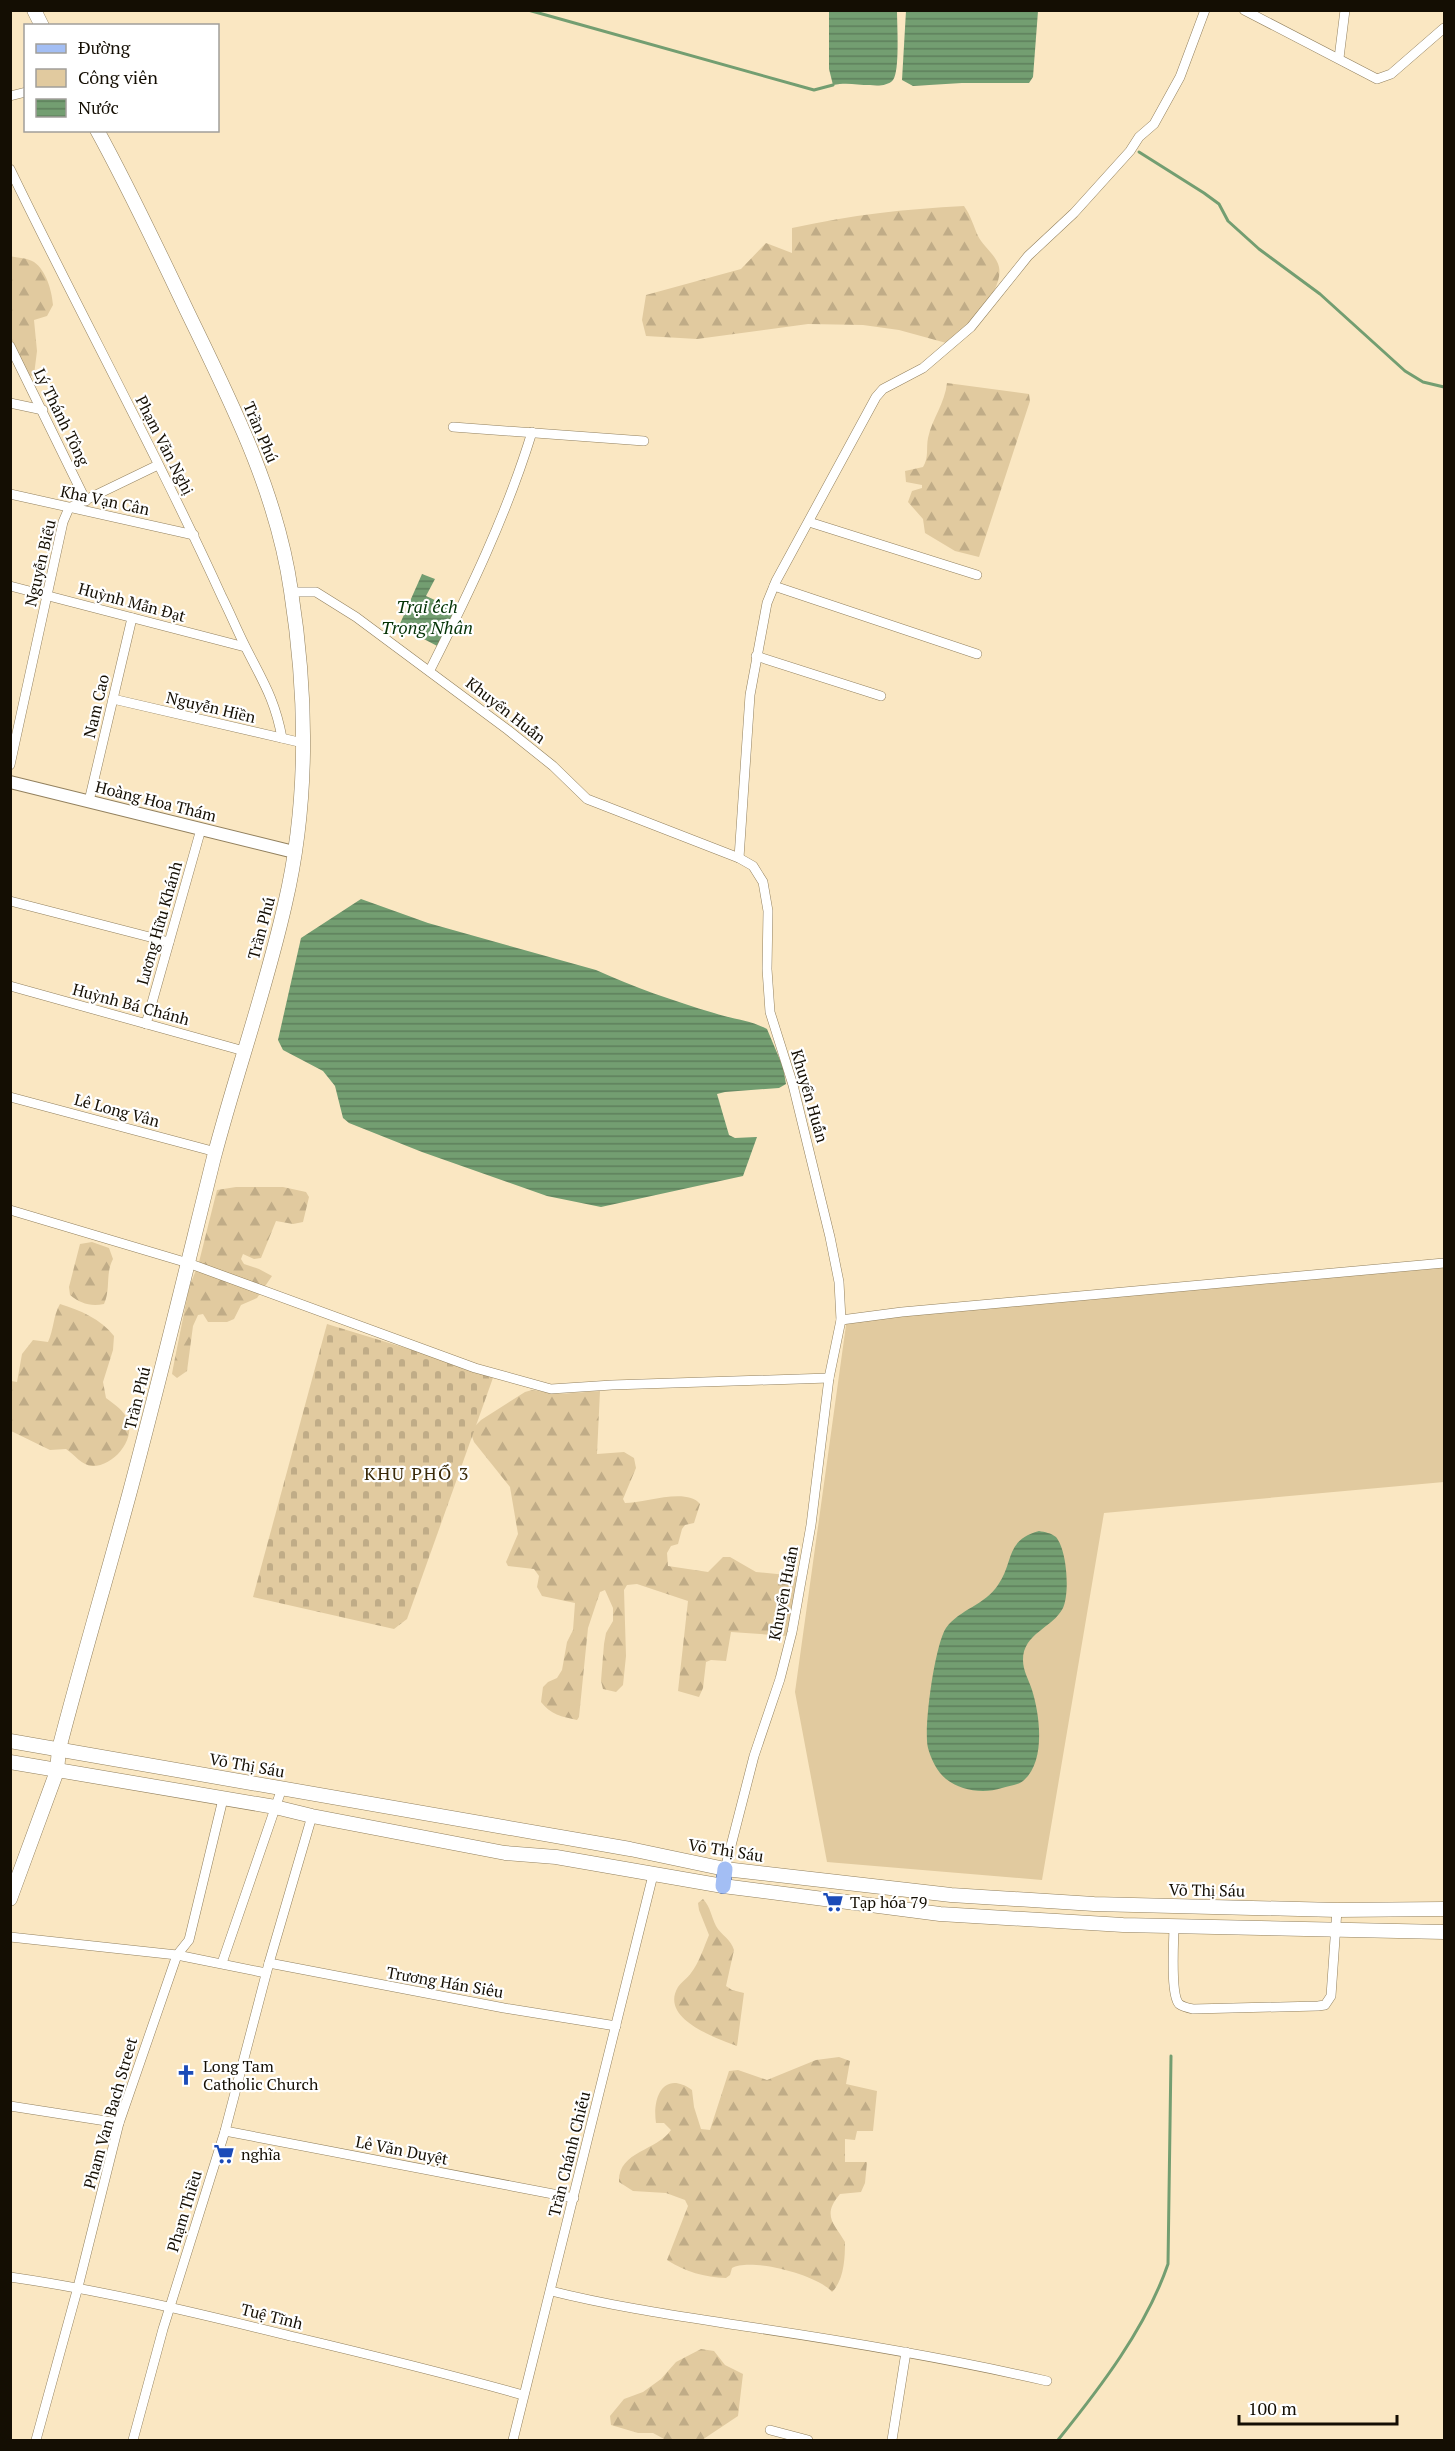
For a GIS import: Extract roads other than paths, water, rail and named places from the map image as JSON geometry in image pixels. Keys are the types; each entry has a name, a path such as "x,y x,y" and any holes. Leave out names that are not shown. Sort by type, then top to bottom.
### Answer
{"main road":[{"path":"34,10 41,24"},
{"name":"Trần Phú","path":"10,1899 57,1771 59,1749 93,1619 128,1498 216,1152 284,908 299,809 303,743 292,592 274,519 257,464 197,331 98,132"},
{"name":"Võ Thị Sáu","path":"10,1740 630,1849 725,1869 951,1895 1094,1904 1337,1910 1444,1909"},
{"path":"10,1762 275,1807 506,1853 556,1857 723,1886 940,1914 1047,1922 1444,1932"},
{"path":"723,1886 725,1869"}],"street":[{"path":"739,858 744,760 756,656 767,603 876,397 883,390 923,368 971,327 1028,256 1074,213 1130,151 1138,137 1157,120 1180,77 1205,10"},
{"path":"1339,58 1345,10"},
{"path":"1245,11 1377,79 1386,78 1444,28"},
{"name":"Phạm Văn Nghị","path":"10,169 194,535 245,647 270,694 282,738"},
{"name":"Lý Thánh Tông","path":"10,346 87,501"},
{"path":"10,403 43,410"},
{"path":"453,426 644,441"},
{"path":"430,670 454,623 516,484 532,432"},
{"path":"69,508 158,465"},
{"name":"Kha Vạn Cân","path":"10,494 194,535"},
{"name":"Nguyễn Biểu","path":"10,765 63,522 69,508"},
{"path":"809,522 977,575"},
{"name":"Huỳnh Mẫn Đạt","path":"10,586 245,647"},
{"path":"774,586 977,654"},
{"name":"Khuyển Huấn","path":"292,592 310,591 321,594 356,616 430,670 553,766 586,799 739,858 757,870 765,890 768,911 767,969 770,1012 793,1085 830,1237 839,1282 841,1320 829,1378 811,1525 792,1632 780,1679 754,1756 725,1869"},
{"name":"Nam Cao","path":"89,801 132,618"},
{"path":"756,656 881,696"},
{"name":"Nguyễn Hiền","path":"113,699 303,743"},
{"name":"Hoàng Hoa Thám","path":"10,782 294,852"},
{"name":"Lương Hữu Khánh","path":"146,1024 201,829"},
{"path":"10,901 169,942"},
{"name":"Huỳnh Bá Chánh","path":"10,986 244,1051"},
{"name":"Lê Long Vân","path":"10,1097 216,1152"},
{"path":"10,1210 188,1263 475,1368 550,1389 829,1378"},
{"path":"841,1320 902,1312 1444,1263"},
{"path":"222,1963 282,1788"},
{"name":"Pham Van Bach Street","path":"36,2440 78,2287 119,2123 177,1955 189,1940 223,1799"},
{"name":"Phạm Thiều","path":"133,2440 225,2131 267,1968 312,1816"},
{"name":"Trần Chánh Chiếu","path":"513,2440 653,1875"},
{"path":"1174,1925 1175,1993 1179,2004 1193,2009 1325,2005 1331,1996 1337,1910"},
{"name":"Trương Hán Siêu","path":"10,1937 177,1955 267,1968 616,2026"},
{"path":"10,2106 119,2123"},
{"name":"Lê Văn Duyệt","path":"225,2131 574,2198"},
{"name":"Tuệ Tĩnh","path":"10,2277 78,2287 171,2307 429,2369 524,2395"},
{"path":"551,2291 607,2305 665,2315 961,2361 1047,2381"},
{"path":"892,2440 906,2352"},
{"path":"770,2430 808,2440"}],"water":[{"path":"829,11 897,11 897,67 891,82 879,85 833,85 829,69"},
{"path":"906,11 1038,11 1033,77 1029,83 913,86 902,80"},
{"name":"Trại ếch Trọng Nhân","path":"422,574 435,579 426,596 459,611 441,648 399,626"},
{"path":"361,899 428,923 596,970 669,999 767,1029 783,1067 786,1084 779,1088 717,1094 729,1135 735,1138 757,1137 743,1176 601,1207 547,1196 422,1152 349,1123 343,1118 335,1086 323,1071 283,1050 278,1040 301,938"},
{"path":"1039,1531 1056,1537 1060,1543 1067,1582 1063,1608 1053,1621 1033,1637 1024,1651 1024,1668 1035,1700 1039,1725 1035,1762 1030,1773 1018,1784 988,1791 966,1789 943,1776 935,1765 928,1748 927,1723 938,1651 946,1628 958,1616 993,1592 1020,1540"}],"waterway":[{"path":"528,10 814,90 833,85"},
{"path":"1139,152 1219,204 1228,221 1259,249 1320,294 1405,371 1423,382 1444,387"},
{"path":"1058,2440 1121,2357 1159,2288 1168,2264 1171,2056"}],"place":[{"name":"Tạp hóa 79","path":"833,1902"},
{"name":"Long Tam Catholic Church","path":"186,2075"},
{"name":"nghĩa","path":"224,2154"}],"district":[{"name":"KHU PHỐ 3","path":"417,1474"}]}
